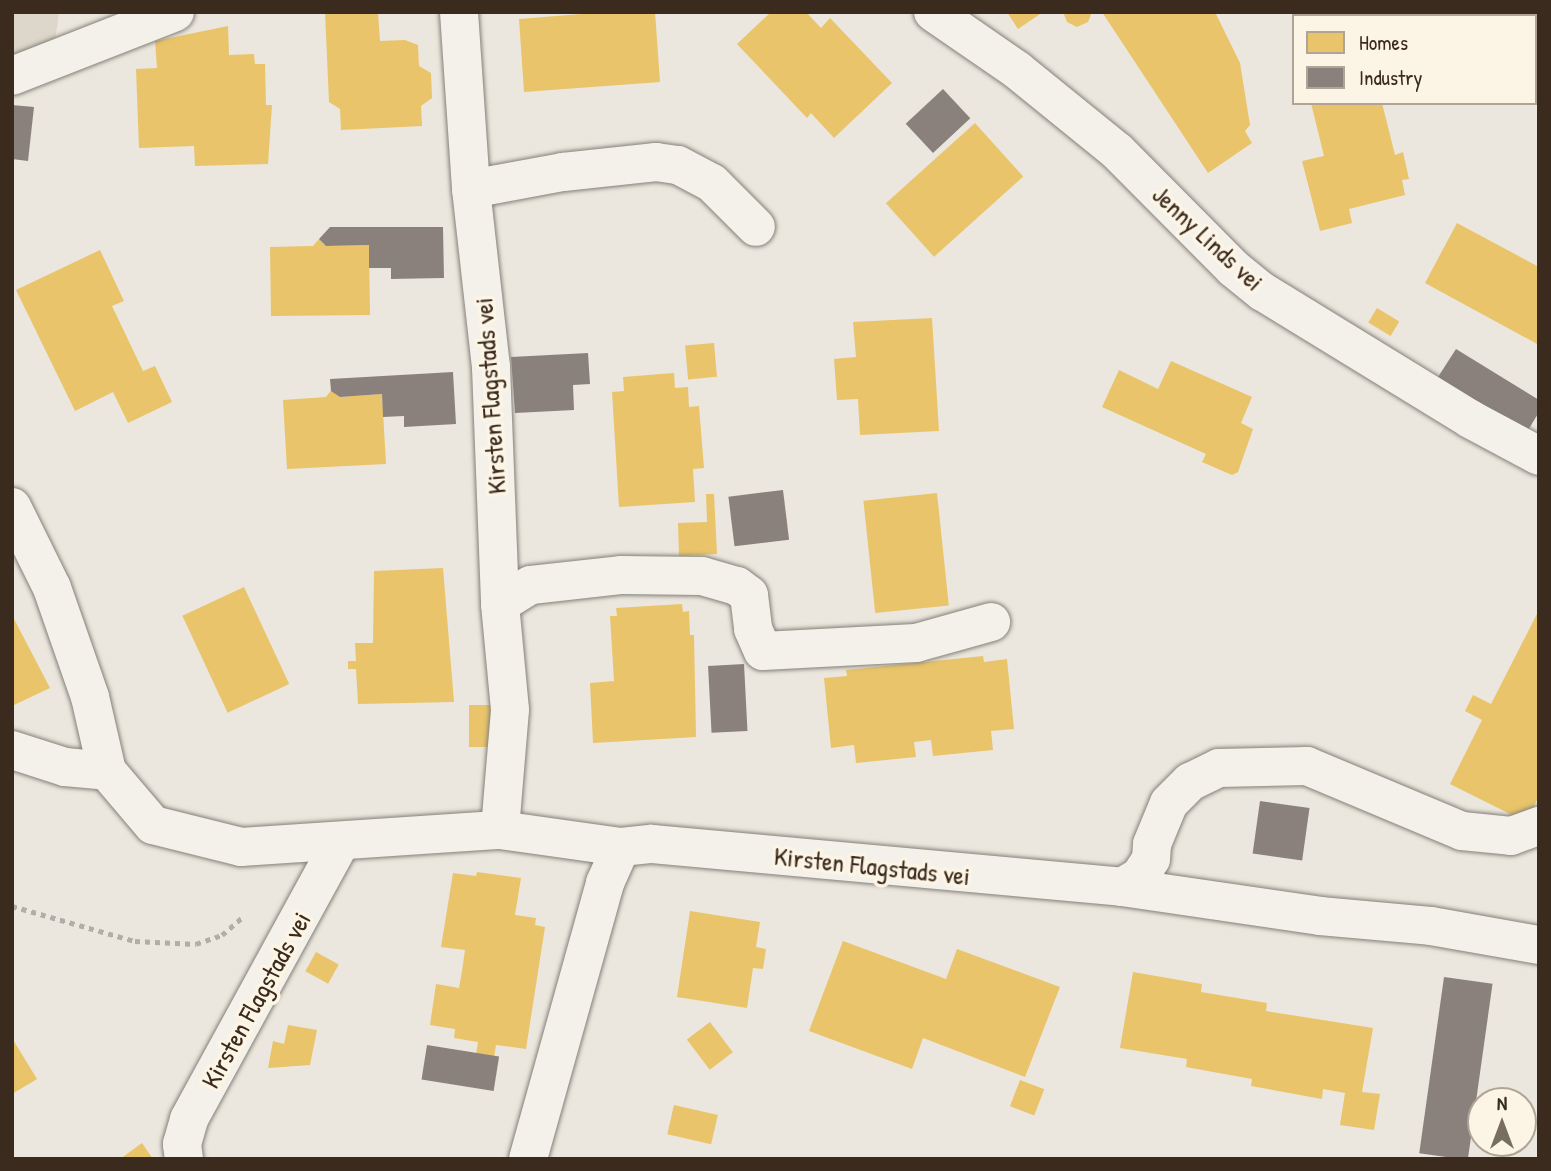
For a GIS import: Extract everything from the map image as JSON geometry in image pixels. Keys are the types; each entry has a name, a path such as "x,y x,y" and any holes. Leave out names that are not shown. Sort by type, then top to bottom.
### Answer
{"street":[{"path":"12,76 176,12"},
{"name":"Kirsten Flagstads vei","path":"459,12 471,189 491,367 500,604 510,710 500,830"},
{"name":"Jenny Linds vei","path":"933,12 1017,70 1116,151 1233,268 1264,292 1469,419 1539,456"},
{"path":"471,189 563,172 656,162 678,165 712,183 756,227"},
{"name":"Kirsten Flagstads vei","path":"12,507 56,601 90,698 107,771 153,825 241,848 340,843 424,832 500,830 621,847 652,844 1122,887 1320,916 1431,926 1539,944"},
{"path":"500,604 531,585 622,575 702,576 737,586 748,596 753,629 763,651 916,643 991,622"},
{"path":"12,750 65,767 107,771"},
{"path":"1122,887 1140,876 1151,859 1152,844 1169,803 1190,782 1219,768 1307,766 1462,831 1511,836 1539,826"},
{"name":"Kirsten Flagstads vei","path":"184,1159 182,1144 189,1119 340,843"},
{"path":"528,1159 605,883 621,847"}],"path":[{"name":"Kirsten Flagstads vei","path":"12,905 135,941 196,944 222,935 252,909"}],"shaded area":[{"path":"12,12 59,12 50,76 12,70"}],"building: Homes":[{"path":"378,12 380,41 405,40 418,45 419,66 431,73 432,98 421,106 422,126 341,130 340,109 329,102 325,13"},
{"path":"606,12 655,12 660,82 524,92 519,19"},
{"path":"771,12 806,12 821,28 830,18 892,83 834,138 811,113 807,118 737,44"},
{"path":"1007,12 1043,12 1018,29"},
{"path":"1063,12 1092,12 1088,22 1077,27 1067,22"},
{"path":"1102,12 1215,12 1240,63 1250,125 1245,131 1252,143 1208,173"},
{"path":"1411,12 1535,12 1534,14"},
{"path":"228,26 229,55 254,54 255,64 265,64 266,105 272,105 268,164 195,166 194,146 139,148 136,69 157,68 155,41"},
{"path":"1311,105 1382,105 1395,155 1403,152 1409,179 1402,180 1405,195 1349,209 1352,223 1320,231 1302,161 1324,156"},
{"path":"975,123 1023,177 934,257 886,203"},
{"path":"1457,223 1539,267 1539,345 1425,283"},
{"path":"319,239 326,246 369,245 370,315 271,316 270,247 313,246"},
{"path":"100,250 124,301 112,306 143,371 155,366 172,402 128,423 113,392 75,411 16,290"},
{"path":"1377,308 1399,321 1391,336 1368,323"},
{"path":"932,318 939,431 860,435 858,399 837,400 834,359 856,357 853,322"},
{"path":"714,343 717,377 688,379 685,346"},
{"path":"1171,361 1252,397 1241,423 1253,429 1238,472 1232,475 1202,462 1206,454 1102,407 1119,370 1158,389"},
{"path":"674,373 675,388 688,387 689,407 699,406 704,468 693,469 695,502 619,507 612,392 624,391 623,377"},
{"path":"332,389 340,397 382,394 386,464 287,469 283,400 326,397"},
{"path":"937,493 949,605 875,613 863,501"},
{"path":"706,494 714,494 717,554 679,556 678,523 707,522"},
{"path":"443,568 454,702 358,704 356,669 348,669 348,661 356,661 355,643 373,643 374,571"},
{"path":"244,587 289,684 228,713 182,616"},
{"path":"682,604 683,612 689,611 690,635 694,635 696,737 593,743 590,683 614,681 610,616 617,616 616,608"},
{"path":"1539,610 1539,796 1526,822 1450,784 1482,720 1465,711 1473,695 1491,704"},
{"path":"12,615 50,688 14,705 12,702"},
{"path":"983,656 984,662 1007,659 1014,729 991,731 993,750 933,756 931,740 914,742 916,757 856,763 854,745 831,748 824,678 847,676 846,670"},
{"path":"469,705 491,705 491,747 469,747"},
{"path":"477,872 521,878 515,915 536,918 535,925 545,927 526,1049 496,1045 494,1057 476,1054 478,1042 454,1038 455,1029 430,1025 436,984 459,988 462,971 465,950 441,947 453,873 476,876"},
{"path":"690,911 760,922 756,947 766,949 763,969 753,968 747,1008 677,997"},
{"path":"843,941 946,979 957,949 1060,987 1025,1077 923,1038 912,1069 809,1031"},
{"path":"316,952 339,965 328,984 305,971"},
{"path":"1133,972 1202,984 1201,992 1267,1003 1266,1011 1373,1028 1362,1092 1380,1094 1374,1130 1340,1125 1345,1093 1323,1089 1322,1099 1251,1086 1252,1079 1186,1067 1187,1059 1120,1048"},
{"path":"710,1022 733,1052 710,1070 687,1039"},
{"path":"288,1025 317,1030 310,1065 268,1068 273,1041 284,1044"},
{"path":"12,1038 37,1079 12,1094"},
{"path":"1020,1080 1044,1089 1034,1115 1010,1106"},
{"path":"674,1105 718,1115 711,1144 667,1134"},
{"path":"142,1143 153,1159 120,1159"}],"building: Industry":[{"path":"943,89 970,118 933,153 906,124"},
{"path":"12,105 34,107 28,161 12,159"},
{"path":"330,227 443,227 444,278 391,279 391,268 369,268 369,245 326,246 319,239"},
{"path":"1456,349 1539,400 1539,412 1527,432 1438,377"},
{"path":"588,353 590,384 573,385 574,410 515,413 511,357"},
{"path":"453,372 456,424 404,427 404,416 383,417 382,394 340,397 331,391 330,379"},
{"path":"783,490 789,540 735,546 728,497"},
{"path":"744,664 748,731 712,733 708,666"},
{"path":"1260,801 1310,808 1302,860 1253,853"},
{"path":"1444,977 1493,984 1478,1087 1467,1087 1468,1159 1419,1153"},
{"path":"427,1045 499,1056 494,1091 422,1080"}]}
